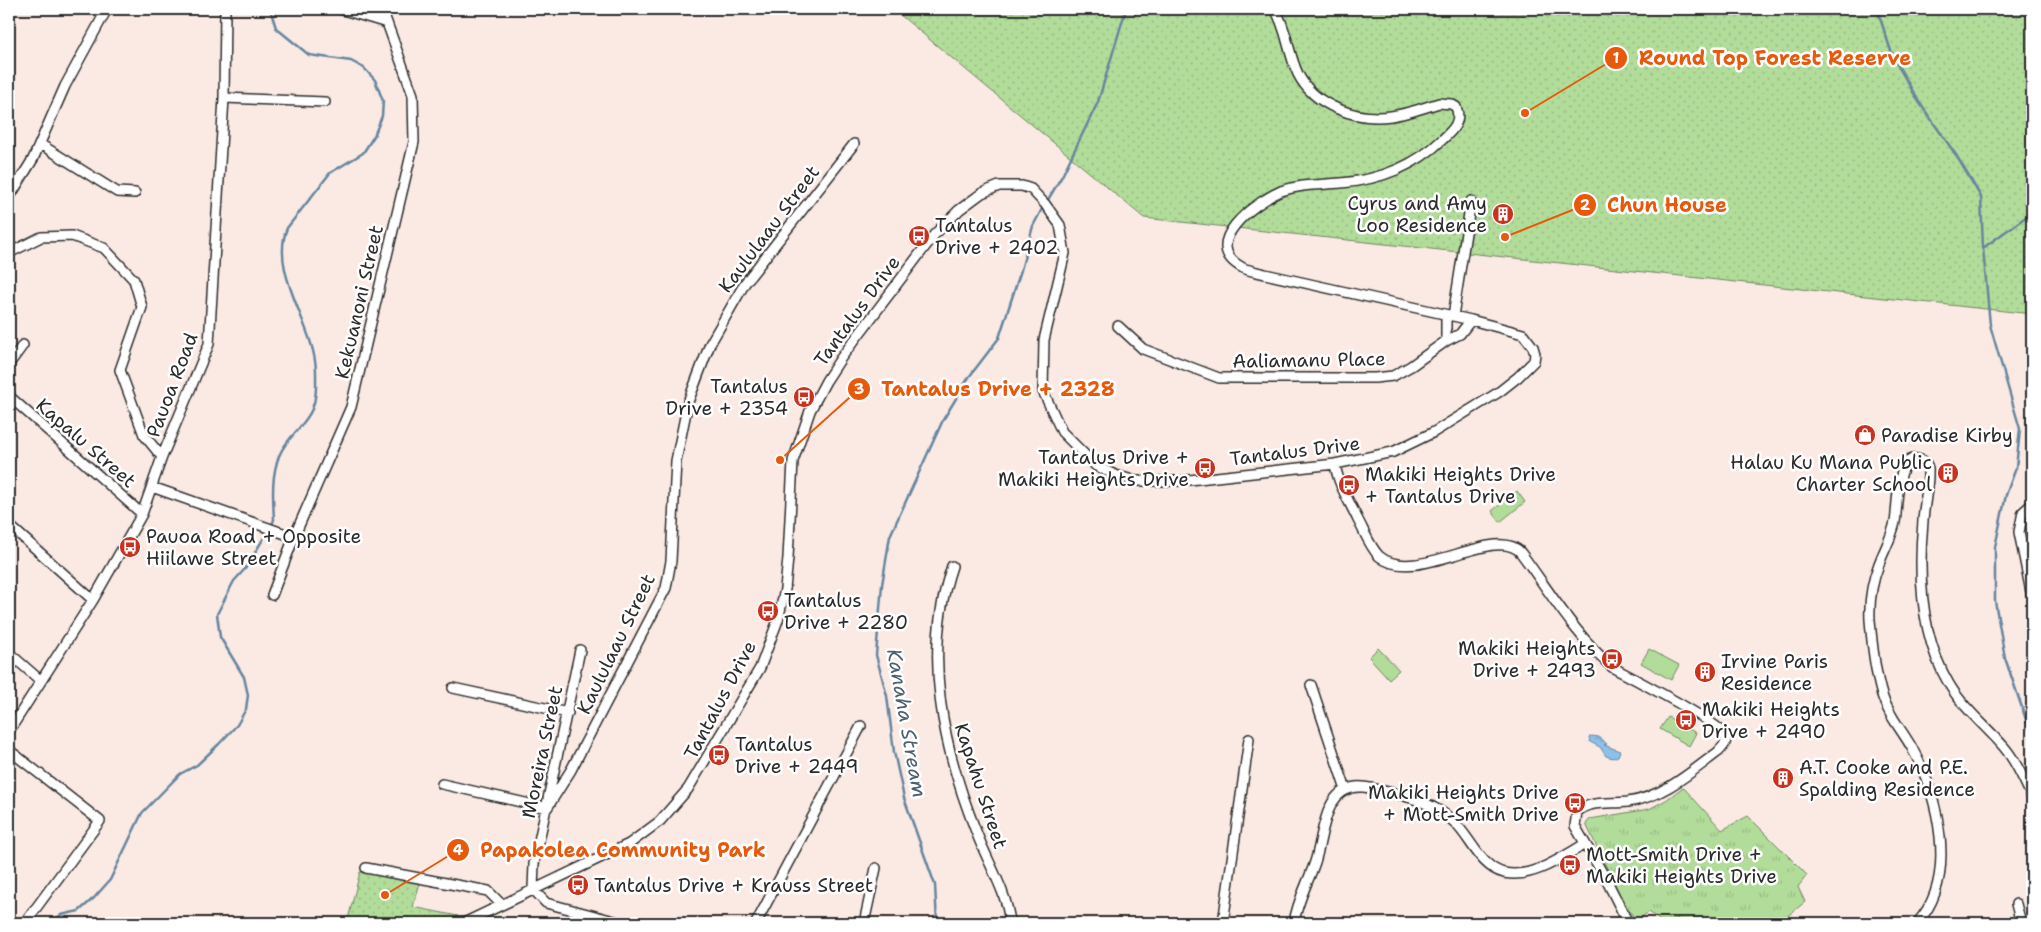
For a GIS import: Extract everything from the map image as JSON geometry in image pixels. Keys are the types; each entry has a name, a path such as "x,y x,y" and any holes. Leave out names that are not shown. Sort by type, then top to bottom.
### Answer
{"street":[{"path":"9,198 17,188 40,144 65,86 107,9"},
{"name":"Pauoa Road","path":"9,730 93,600 142,514 162,457 209,344 224,98 225,9"},
{"path":"340,9 387,23"},
{"name":"Kekuanoni Street","path":"272,595 294,536 351,407 414,142 413,95 382,9"},
{"name":"Tantalus Drive","path":"464,923 501,904 597,861 640,838 674,807 699,773 760,668 778,620 785,589 793,461 810,411 841,358 928,242 959,210 982,193 999,186 1022,186 1031,189 1060,225 1065,243 1064,262 1044,340 1043,391 1062,432 1096,466 1115,475 1136,481 1180,481 1335,464 1392,452 1414,443 1499,392 1534,361 1534,347 1523,334 1471,320 1265,274 1244,268 1230,256 1226,242 1229,232 1252,208 1268,198 1300,185 1350,182 1374,178 1395,171 1414,162 1436,146 1453,129 1459,118 1456,107 1447,103 1439,103 1391,116 1370,118 1353,114 1326,102 1310,91 1300,76 1275,9"},
{"path":"224,98 325,102"},
{"path":"40,144 117,192 135,193"},
{"name":"Kaululaau Street","path":"546,808 571,770 666,588 671,561 676,461 688,402 710,344 745,282 854,144"},
{"path":"1446,341 1471,201"},
{"path":"9,252 41,237 72,236 104,248 134,280 142,307 120,370 144,435 162,457"},
{"name":"Aaliamanu Place","path":"1118,326 1143,349 1219,378 1375,378 1393,376 1435,351 1446,341 1460,334 1471,320"},
{"path":"9,364 24,345"},
{"name":"Kapalu Street","path":"9,396 142,514"},
{"path":"1917,923 1932,901 1941,874 1940,833 1930,793 1919,764 1882,696 1870,620 1872,584 1889,542 1895,521 1900,477 1912,459 1924,461 1928,468 1922,522 1921,571 1926,619 1934,649 1949,684 1960,700 2005,749 2032,796"},
{"path":"1335,464 1342,489 1373,546 1385,559 1398,563 1415,564 1430,562 1483,547 1500,545 1515,547 1522,553 1585,640 1612,667 1706,719 1724,734 1726,739 1724,746 1718,752 1675,783 1655,794 1628,802 1594,804 1577,812 1575,826 1607,881 1628,923"},
{"path":"152,487 277,532 294,536"},
{"path":"2032,504 2023,512 2019,532 2032,598"},
{"path":"9,525 93,600"},
{"name":"Kapahu Street","path":"952,566 946,587 939,630 938,686 942,721 967,808 1004,898 1010,923"},
{"path":"2032,610 2032,634"},
{"name":"Moreira Street","path":"533,890 534,864 568,713 580,650"},
{"path":"9,653 41,681"},
{"path":"1311,685 1346,790"},
{"path":"454,688 568,713"},
{"path":"756,923 861,726"},
{"path":"1224,923 1249,739"},
{"path":"9,750 100,821 25,923"},
{"path":"442,784 546,808"},
{"path":"1294,923 1299,902 1319,847 1327,811 1336,796 1346,790 1358,787 1369,788 1404,795 1434,807 1454,822 1483,860 1504,873 1518,873 1537,869 1556,861 1585,844"},
{"path":"366,868 488,891 501,904"},
{"path":"864,923 876,868"},
{"path":"533,890 546,903 622,923"},
{"path":"2016,904 2021,923"}],"green space":[{"path":"893,9 2032,9 2032,314 1144,218"},
{"path":"1517,491 1525,502 1500,522 1492,511"},
{"path":"1378,648 1399,670 1389,679 1369,657"},
{"path":"1649,649 1679,665 1671,680 1641,663"},
{"path":"1668,717 1696,733 1689,746 1660,729"},
{"path":"1683,787 1722,830 1748,816 1807,875 1798,887 1805,902 1779,923 1682,923 1677,918 1675,923 1663,923 1649,912 1636,921 1620,896 1586,824 1590,819 1649,809 1666,800"},
{"path":"360,872 420,883 413,907 458,916 449,923 347,923"}],"water":[{"path":"1589,737 1599,737 1607,744 1604,745 1620,751 1618,756 1613,758 1606,756 1600,747 1590,742"}],"waterway":[{"path":"270,9 276,28 309,55 351,61 364,68 375,80 383,101 382,116 374,136 363,153 330,173 287,228 283,245 284,263 294,300 309,336 314,354 316,390 314,404 309,415 286,443 276,464 273,496 274,520 271,526"},
{"name":"Kanaha Stream","path":"1046,203 1062,176 1098,102 1126,9"},
{"path":"1877,9 1893,57 1919,102 1956,155 1981,197 1983,248 1990,325 2020,429 2016,468 2006,495 1995,547 1995,601 2005,658 2032,737"},
{"path":"1983,248 2027,216 2032,199"},
{"name":"Kanaha Stream","path":"937,923 935,885 904,798 894,752 887,696 876,655 882,585 890,536 943,420 969,377 999,338 1033,226 1043,207"},
{"path":"49,923 61,915 79,911 94,898 110,880 142,813 180,774 197,765 219,744 237,725 246,709 248,695 244,677 220,637 217,614 234,581 245,569 268,531"}],"place":[{"name":"Round Top Forest Reserve","path":"1525,113"},
{"name":"Cyrus and Amy Loo Residence","path":"1503,214"},
{"name":"Tantalus Drive + 2402","path":"919,236"},
{"name":"Chun House","path":"1505,237"},
{"name":"Tantalus Drive + 2354","path":"804,397"},
{"name":"Paradise Kirby","path":"1865,435"},
{"name":"Tantalus Drive + 2328","path":"780,460"},
{"name":"Tantalus Drive + Makiki Heights Drive","path":"1205,468"},
{"name":"Halau Ku Mana Public Charter School","path":"1948,473"},
{"name":"Makiki Heights Drive + Tantalus Drive","path":"1349,485"},
{"name":"Pauoa Road + Opposite Hiilawe Street","path":"130,547"},
{"name":"Tantalus Drive + 2280","path":"768,611"},
{"name":"Makiki Heights Drive + 2493","path":"1612,659"},
{"name":"Irvine Paris Residence","path":"1705,672"},
{"name":"Makiki Heights Drive + 2490","path":"1686,720"},
{"name":"Tantalus Drive + 2449","path":"719,755"},
{"name":"A.T. Cooke and P.E. Spalding Residence","path":"1783,778"},
{"name":"Makiki Heights Drive + Mott-Smith Drive","path":"1575,803"},
{"name":"Mott-Smith Drive + Makiki Heights Drive","path":"1570,865"},
{"name":"Tantalus Drive + Krauss Street","path":"578,885"},
{"name":"Papakolea Community Park","path":"385,895"}]}
